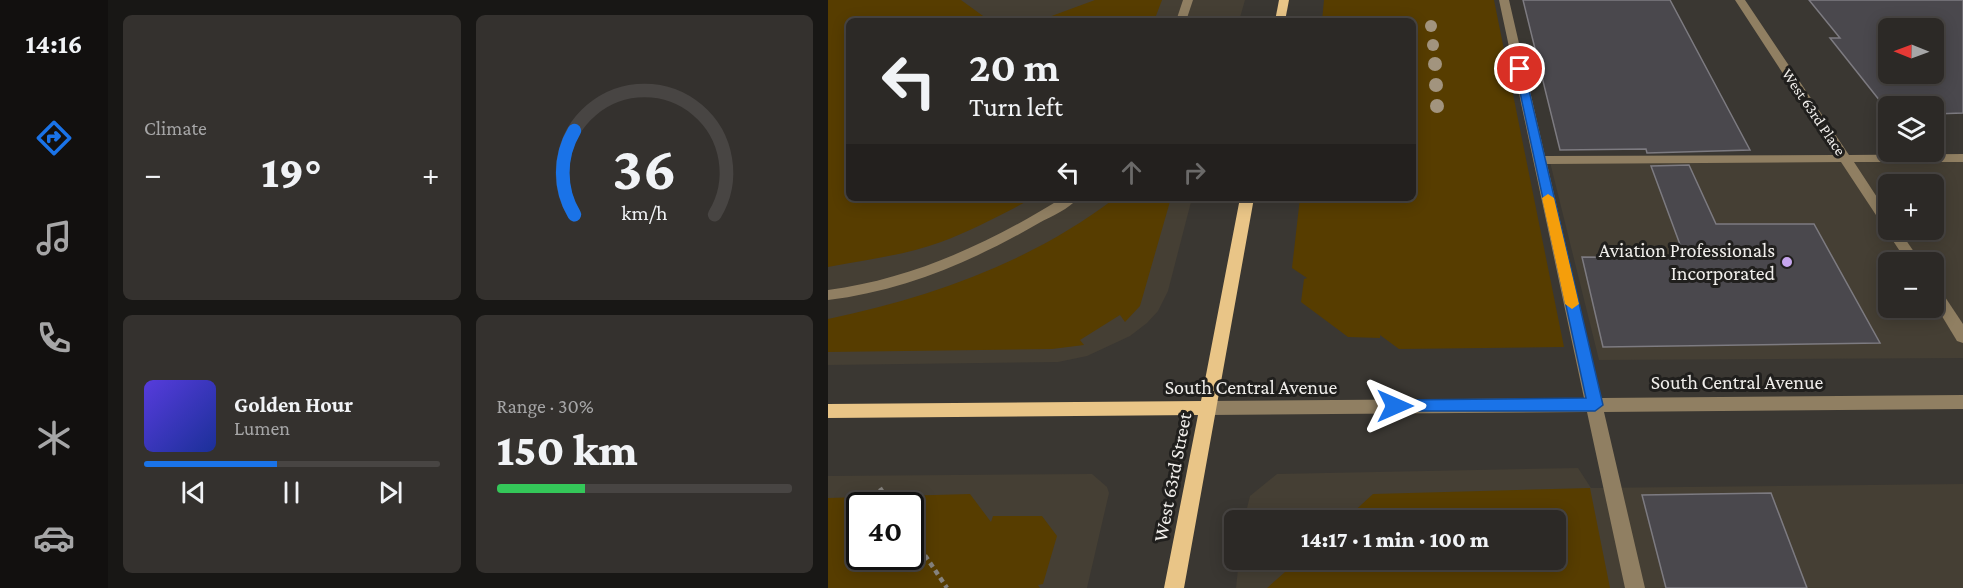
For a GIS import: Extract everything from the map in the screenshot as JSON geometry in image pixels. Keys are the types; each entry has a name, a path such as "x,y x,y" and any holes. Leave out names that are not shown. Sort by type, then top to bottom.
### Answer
{"main road":[{"path":"1281,18 1284,0"},
{"name":"West 63rd Street","path":"1174,588 1246,201"},
{"name":"South Central Avenue","path":"828,411 1208,408"}],"street":[{"path":"1182,18 1188,0"},
{"path":"1504,0 1635,588"},
{"name":"West 63rd Place","path":"1740,0 1878,209"},
{"path":"1540,160 1963,158"},
{"path":"828,295 842,294 907,278 981,248 1036,222 1067,201"},
{"path":"1944,308 1963,337"},
{"name":"South Central Avenue","path":"1208,408 1963,402"}],"path":[{"path":"880,488 883,492"},
{"path":"924,554 947,588"}],"shaded area":[{"path":"828,0 1245,0 1240,18 846,18 846,201 1191,201 1168,291 1158,311 1130,336 1087,356 1058,362 828,365"},
{"path":"828,0 961,0 986,18 846,18 846,201 1027,201 976,227 927,247 828,267"},
{"path":"1095,0 1162,0 1155,18 1046,18"},
{"path":"1324,0 1494,0 1564,347 1399,349 1380,335 1380,338 1348,337 1301,302 1304,279 1307,278 1292,268 1300,201 1416,201 1416,18 1322,18"},
{"path":"1944,155 1963,155 1963,358 1599,360 1549,158 1878,156 1878,162 1944,162"},
{"path":"1111,201 1170,201 1140,306 1125,322 1120,315 1080,340 1084,345 1052,349 828,352 828,319 904,300 978,275 1049,241"},
{"path":"1578,468 1591,488 1963,484 1963,588 1236,588 1238,570 1566,570 1566,510 1246,510 1250,496 1277,474"},
{"path":"1092,474 1107,487 1109,493 1087,588 828,588 828,476"},
{"path":"1590,488 1610,588 1267,588 1285,572 1279,572 1279,570 1566,570 1566,510 1356,510 1373,494"},
{"path":"970,494 991,522 993,516 1042,516 1057,536 1043,584 1038,585 1040,588 828,588 828,498 846,497 846,570 924,570 924,495"},
{"path":"1301,509 1348,510 1300,510"}],"building":[{"path":"1523,0 1670,0 1750,150 1647,153 1646,149 1560,150"},
{"path":"1809,0 1963,0 1963,113 1944,114 1944,96 1878,96 1878,98 1830,38 1840,38"},
{"path":"1689,165 1716,224 1814,224 1880,343 1603,347 1582,257 1685,258 1651,166"},
{"path":"1771,493 1807,588 1666,588 1642,495"}],"slow traffic":[{"path":"1548,198 1572,304"}],"place":[{"name":"Aviation Professionals Incorporated","path":"1787,262"}],"route":[{"path":"1395,406 1595,405 1520,69"}]}
